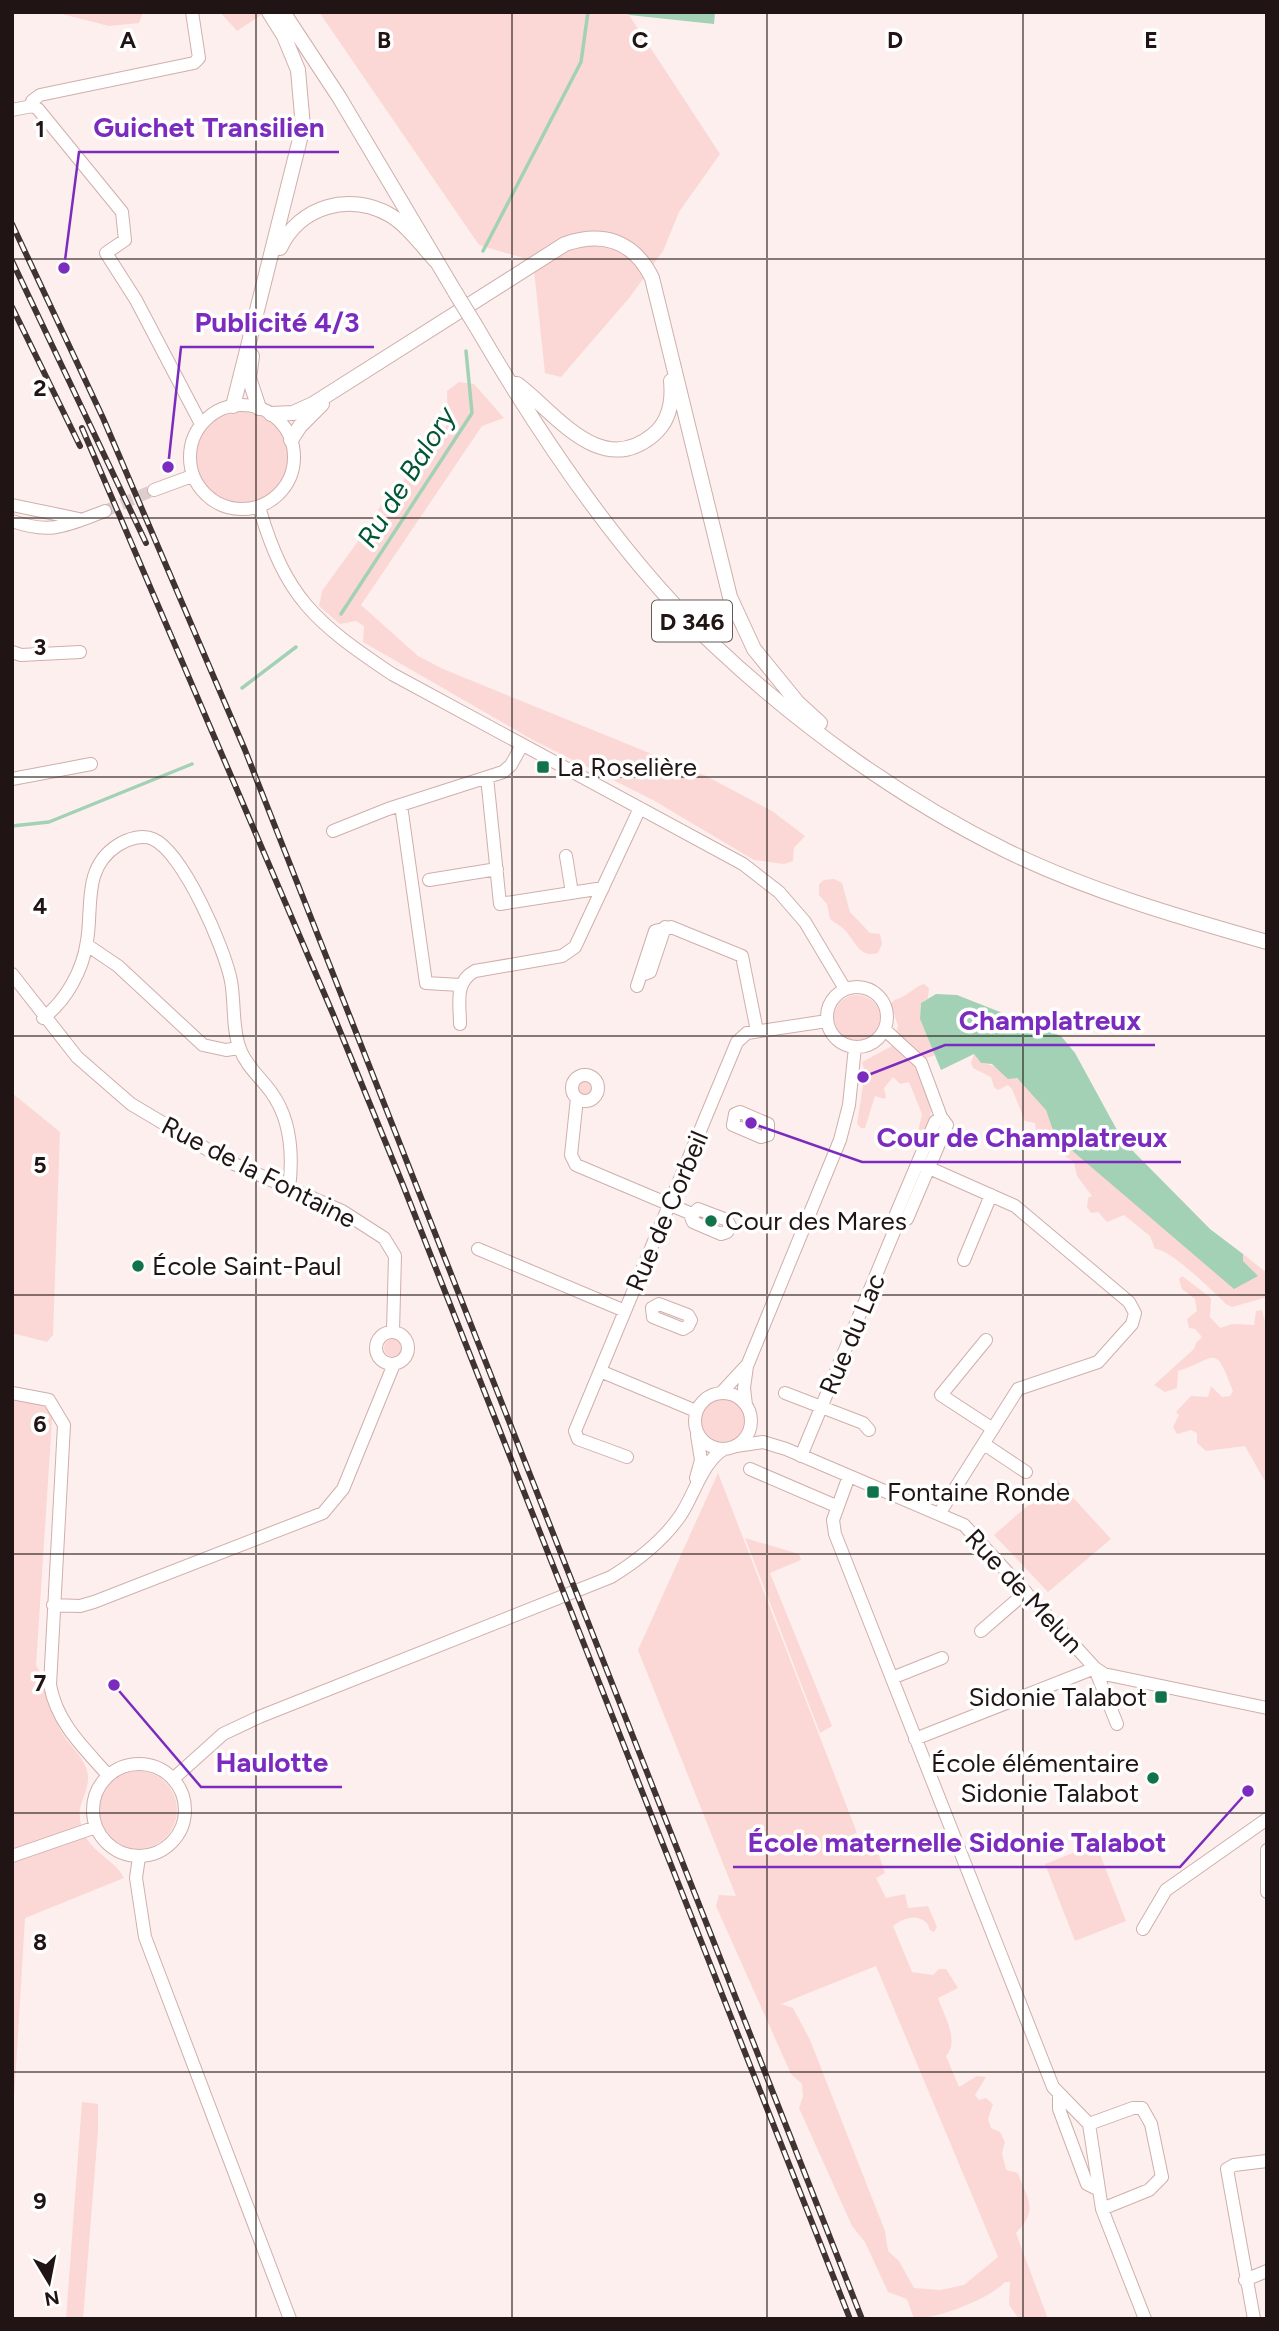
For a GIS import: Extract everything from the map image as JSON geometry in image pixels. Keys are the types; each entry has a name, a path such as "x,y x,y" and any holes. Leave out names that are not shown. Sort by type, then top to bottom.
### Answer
{"main road":[{"path":"233,406 303,127 298,70 284,36 269,12"},
{"name":"D 346","path":"283,12 346,109 505,376 599,511 655,582 713,645 794,714 864,765 918,802 1020,857 1138,903 1267,942"},
{"path":"436,261 392,216 367,205 339,202 300,221 288,233 278,253 253,345 249,378 265,411 293,413 313,404 565,244 596,237 620,243 639,256 652,278 719,561 740,624 769,669 798,704 864,765"},
{"path":"291,440 317,408 572,248 586,244 609,246 625,253 640,267 650,292 671,377 672,398 667,417 645,442 624,449 587,441 562,425 505,376"}],"street":[{"path":"32,106 40,95 194,63 199,58 192,12"},
{"path":"12,110 32,106 38,108 122,212 125,240 106,253 136,300 201,424"},
{"path":"233,406 265,411 284,425 291,440 294,456 289,480 274,499 259,507 243,510 220,505 201,490 192,476 190,449 201,424 210,416 233,406"},
{"path":"154,490 192,476"},
{"path":"12,505 79,519"},
{"path":"259,507 285,578 306,607 337,637 392,674 743,863 779,892 805,922 845,989"},
{"path":"12,522 48,530 61,529 79,519 105,511"},
{"path":"12,652 21,655 80,652"},
{"path":"332,831 503,772 512,765 522,745"},
{"path":"12,779 91,764"},
{"path":"487,777 500,904 603,888"},
{"path":"401,805 426,983 460,985"},
{"path":"460,1024 460,985 465,976 475,971 562,956 575,947 640,808"},
{"path":"43,1017 55,1008 75,979 87,945 91,883 105,856 133,838 152,838 166,848 188,878 211,924 230,978 239,1048 273,1094 286,1128 292,1162 289,1189"},
{"path":"566,856 572,893"},
{"path":"429,880 497,869"},
{"path":"639,980 640,969 655,931 665,927 742,956 757,1031 827,1021"},
{"path":"87,945 118,966 203,1045 226,1050 239,1048"},
{"name":"Rue de la Fontaine","path":"12,974 43,1017 77,1057 131,1104 225,1160 362,1222 389,1244 395,1256 393,1331"},
{"path":"862,987 877,994 888,1015 885,1030 869,1045 855,1047 840,1042 827,1021 831,1002 845,989 862,987"},
{"name":"Rue du Lac","path":"801,1456 898,1222 897,1214 923,1165 935,1122 941,1117 921,1063 885,1030"},
{"name":"Rue de Corbeil","path":"626,1457 579,1439 575,1431 737,1042 747,1033 757,1031"},
{"path":"173,1779 223,1734 259,1717 611,1577 646,1553 679,1517 712,1458 747,1435 748,1409 744,1388 747,1366 840,1140 849,1105 855,1047"},
{"path":"577,1098 571,1155 576,1165 692,1214"},
{"path":"709,1108 733,1118"},
{"path":"923,1165 1015,1206 1129,1302 1135,1313 1132,1324 1098,1362 1018,1389 939,1514"},
{"path":"964,1260 991,1195"},
{"path":"478,1249 628,1305 652,1308"},
{"path":"393,1331 405,1338 409,1347 403,1360 394,1364 380,1359 376,1350 382,1335 393,1331"},
{"path":"986,1340 941,1395 993,1429"},
{"path":"53,1605 80,1606 94,1602 323,1513 343,1489 394,1364"},
{"path":"679,1517 701,1460 695,1428 696,1411 706,1398 721,1393 747,1366"},
{"path":"600,1371 696,1411"},
{"path":"12,1392 49,1400 64,1425 49,1672 52,1695 68,1731 108,1775"},
{"path":"721,1393 735,1396 748,1409"},
{"path":"785,1393 863,1423 869,1430"},
{"name":"Rue de Melun","path":"748,1409 759,1431 786,1450"},
{"path":"695,1428 709,1446 730,1448"},
{"name":"Rue de Melun","path":"730,1448 763,1442 964,1525 1095,1668 1104,1674 1267,1708"},
{"path":"984,1444 1026,1472"},
{"path":"750,1469 836,1506"},
{"path":"849,1476 836,1506 833,1520 835,1534 1059,2096 1059,2109 1087,2184 1099,2190"},
{"path":"981,1631 1026,1592"},
{"path":"892,1678 942,1658"},
{"path":"915,1739 1095,1668 1117,1724"},
{"path":"133,1765 148,1765 173,1779 181,1791 185,1806 181,1828 168,1847 139,1857 113,1849 102,1839 96,1827 93,1800 108,1775 133,1765"},
{"path":"1143,1929 1166,1890 1267,1819"},
{"path":"12,1856 96,1827"},
{"path":"1267,1850 1267,1892"},
{"path":"139,1857 136,1878 138,1907 145,1937 290,2319"},
{"path":"1059,2096 1089,2124 1102,2209 1145,2319"},
{"path":"1089,2124 1133,2108 1142,2108 1151,2124 1162,2177 1149,2190 1102,2209"},
{"path":"1254,2319 1227,2169 1234,2165 1267,2161"},
{"path":"1245,2280 1267,2271"}],"shaded area":[{"path":"54,12 143,12 139,23 109,26"},
{"path":"220,12 266,12 237,31"},
{"path":"319,12 627,12 629,15 720,154 679,212 663,251 630,297 561,377 545,373 533,261 479,245"},
{"path":"627,12 715,12 714,24 629,15"},
{"path":"459,382 474,384 504,418 482,426 361,605 418,656 443,669 706,776 772,811 805,836 794,848 793,861 784,864 754,860 653,800 533,740 363,642 364,626 356,621 340,624 319,606 322,591 374,519 386,494 404,480 413,455 422,445 443,432 448,422 447,391"},
{"path":"242,412 259,416 274,426 284,441 288,458 284,475 274,490 259,500 242,504 225,500 210,490 200,475 196,458 200,441 210,426 225,416"},
{"path":"834,879 842,883 850,912 870,933 880,934 882,944 878,953 863,952 845,930 830,919 827,904 819,895 819,884 824,880"},
{"path":"924,984 929,988 928,998 921,1003 920,1019 935,1055 922,1060 931,1109 927,1127 921,1134 918,1132 922,1114 909,1082 900,1084 893,1077 884,1088 886,1097 884,1099 875,1096 865,1128 861,1128 857,1124 865,1072 862,1062 892,1046 898,1026 891,1004 894,1000"},
{"path":"936,994 957,995 1061,1036 1075,1053 1123,1141 1210,1229 1243,1254 1243,1261 1258,1276 1234,1289 1055,1136 1046,1110 1017,1078 1008,1079 992,1064 981,1063 974,1054 941,1070 920,1019 921,1003"},
{"path":"857,995 873,1002 880,1018 873,1034 857,1041 841,1034 834,1018 841,1002"},
{"path":"974,1054 981,1063 1009,1074 1034,1094 1048,1113 1055,1136 1243,1261 1243,1254 1267,1273 1267,1297 1232,1307 1170,1255 1155,1249 1150,1236 1124,1215 1107,1222 1098,1212 1091,1213 1087,1207 1088,1198 1092,1196 1077,1176 1074,1162 1051,1147 1043,1149 1037,1142 1035,1123 1025,1121 1012,1089 1008,1085 998,1090 991,1077 973,1068 971,1063"},
{"path":"582,1080 588,1080 593,1088 591,1094 582,1096 577,1091 577,1085"},
{"path":"12,1093 60,1132 53,1335 47,1342 12,1333"},
{"path":"1182,1276 1211,1298 1210,1317 1220,1328 1232,1324 1254,1325 1256,1311 1262,1310 1267,1329 1267,1485 1245,1446 1206,1451 1197,1443 1197,1433 1191,1430 1177,1434 1173,1427 1179,1415 1176,1412 1191,1396 1208,1397 1211,1386 1222,1397 1230,1396 1233,1391 1218,1360 1208,1359 1178,1371 1177,1388 1165,1392 1154,1385 1194,1349 1202,1337 1195,1329 1189,1328 1187,1319 1197,1311 1195,1299 1182,1289 1179,1279"},
{"path":"389,1339 397,1339 402,1348 400,1355 389,1357 384,1352 384,1344"},
{"path":"12,1399 53,1405 36,1666 44,1680 59,1728 87,1771 88,1784 80,1809 85,1835 124,1878 25,1918 12,2134"},
{"path":"723,1399 740,1406 747,1423 740,1440 723,1447 706,1440 699,1423 706,1406"},
{"path":"718,1473 857,1833 833,1841 836,1851 849,1847 879,1855 885,1873 876,1878 886,1898 905,1894 908,1908 928,1906 937,1927 934,1932 923,1920 914,1917 893,1926 912,1972 933,1975 939,1969 946,1969 958,1988 938,1998 951,2036 950,2050 946,2056 959,2087 977,2076 986,2077 975,2095 979,2100 986,2098 993,2104 988,2119 991,2128 1000,2132 1005,2142 1002,2153 1006,2170 1018,2173 1028,2198 1027,2217 1016,2233 1048,2319 1019,2319 1009,2305 1010,2282 1005,2282 988,2295 962,2307 935,2316 914,2319 907,2299 888,2292 865,2242 852,2226 799,2108 803,2096 802,2084 791,2074 716,1906 719,1895 736,1896 638,1650","holes":["876,1966 998,2257 964,2285 940,2290 914,2288 899,2261 888,2251 885,2231 810,2040 793,2008 781,2004"]},
{"path":"1057,1480 1111,1539 1048,1592 994,1535"},
{"path":"745,1538 799,1554 801,1560 770,1573 832,1726 820,1733"},
{"path":"130,1771 146,1771 160,1777 171,1788 177,1802 177,1818 171,1832 160,1843 146,1849 130,1849 116,1843 105,1832 99,1818 99,1802 105,1788 116,1777"},
{"path":"1096,1844 1126,1921 1075,1941 1045,1864"},
{"path":"82,2102 98,2104 98,2131 83,2319 66,2319"}],"waterway":[{"name":"Ru de Balory","path":"483,251 581,62 588,12"},
{"name":"Ru de Balory","path":"341,614 472,413 466,351"},
{"name":"Ru de Balory","path":"242,688 296,647"},
{"name":"Ru de Balory","path":"12,826 49,822 192,764"}],"tunnel":[{"path":"105,511 154,490"}],"railway":[{"path":"12,224 103,418 245,750 862,2319"},
{"path":"12,261 146,543"},
{"path":"12,307 80,446"},
{"path":"82,428 333,1014 403,1185 850,2319"}],"place":[{"name":"Guichet Transilien","path":"64,268"},
{"name":"Publicité 4/3","path":"168,467"},
{"name":"La Roselière","path":"543,767"},
{"name":"Champlatreux","path":"863,1077"},
{"name":"Cour de Champlatreux","path":"751,1123"},
{"name":"Cour des Mares","path":"711,1221"},
{"name":"École Saint-Paul","path":"138,1266"},
{"name":"Fontaine Ronde","path":"873,1492"},
{"name":"Haulotte","path":"114,1685"},
{"name":"Sidonie Talabot","path":"1161,1697"},
{"name":"École élémentaire Sidonie Talabot","path":"1153,1778"},
{"name":"École maternelle Sidonie Talabot","path":"1248,1791"}]}
